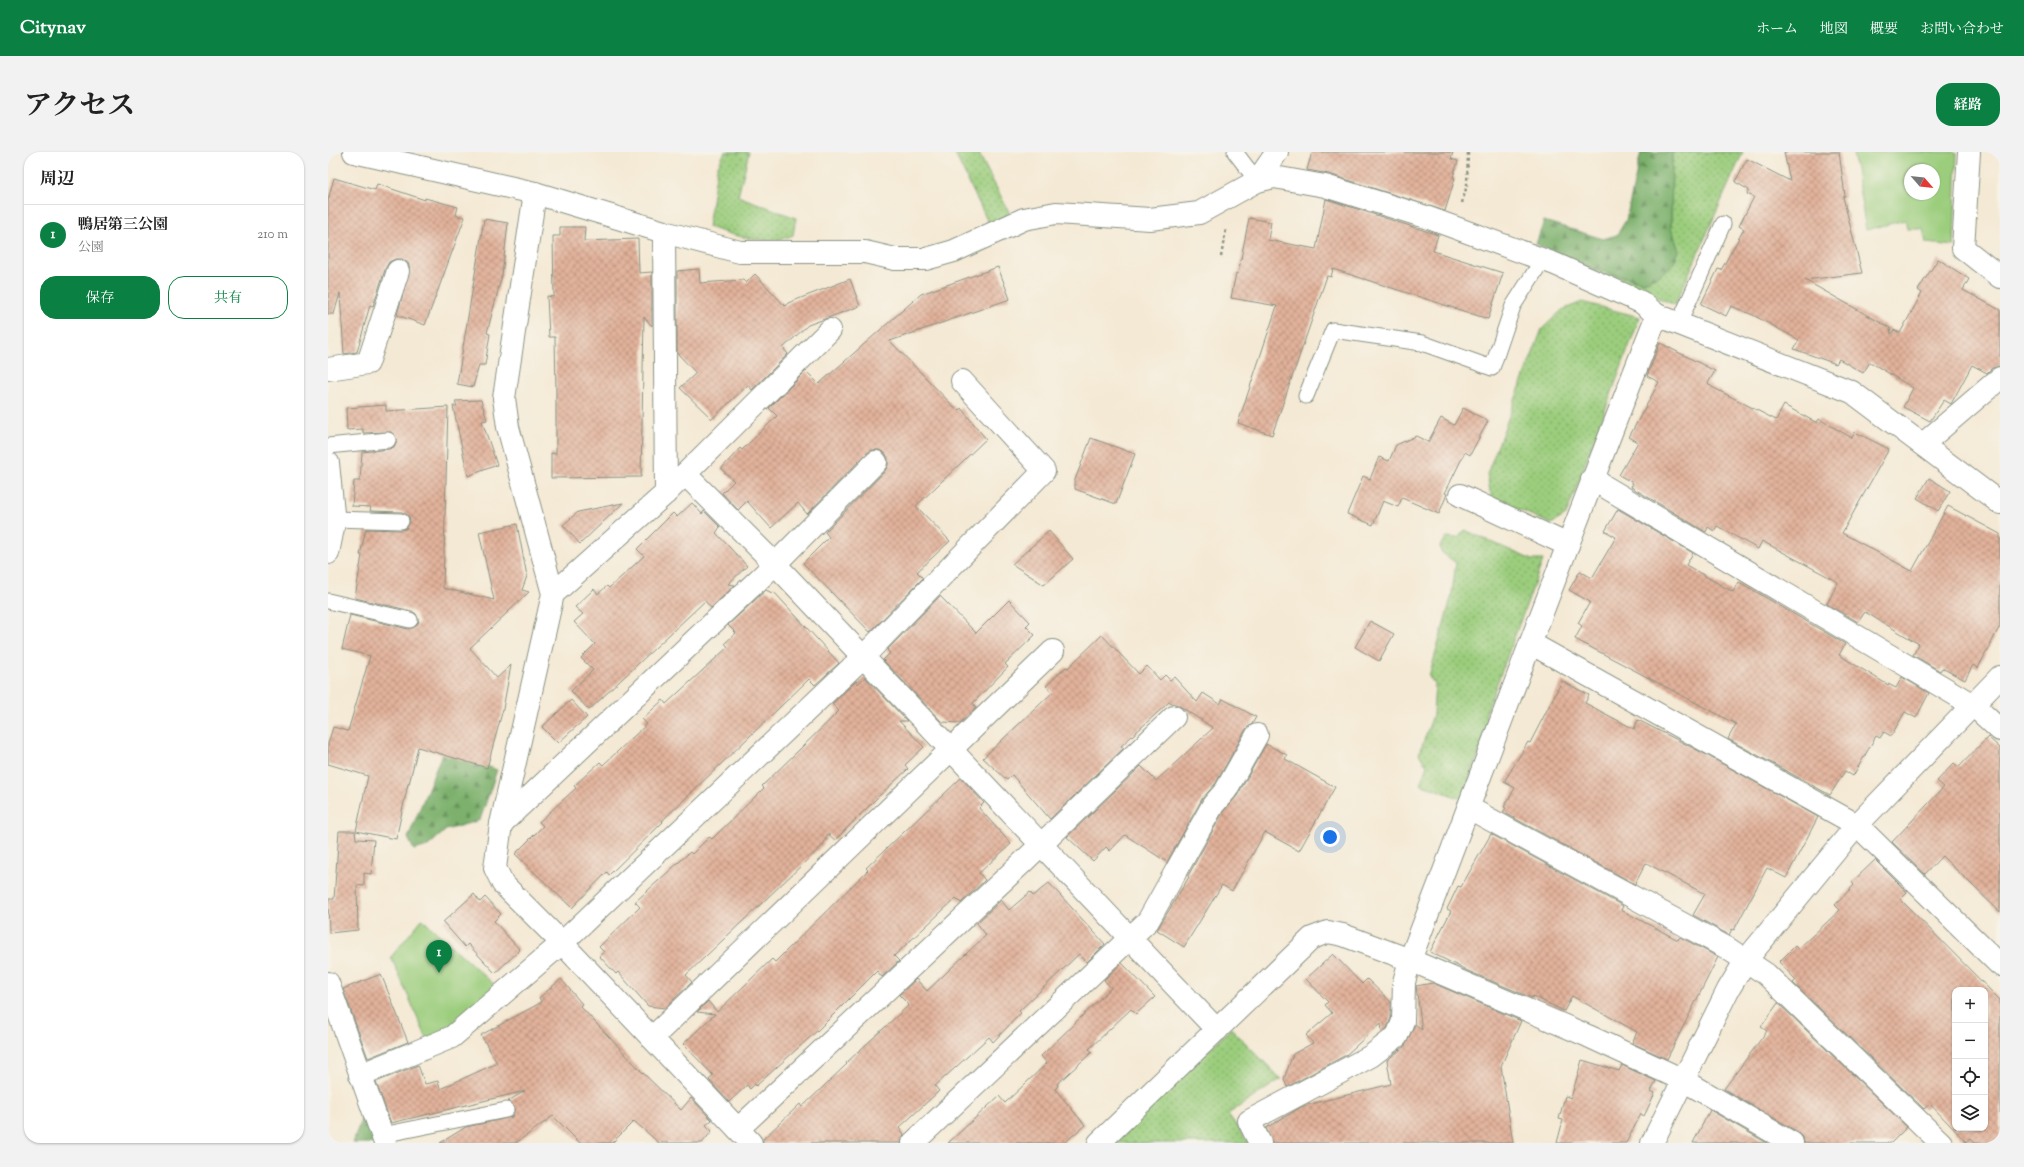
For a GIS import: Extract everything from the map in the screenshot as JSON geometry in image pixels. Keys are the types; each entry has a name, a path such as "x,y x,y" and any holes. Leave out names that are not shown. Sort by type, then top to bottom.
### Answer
{"street":[{"path":"354,152 535,194 664,232 740,252 864,252 895,259 926,259 954,251 1024,219 1056,213 1150,219 1199,213 1257,181 1274,177 1325,186 1454,227 1543,259 1641,302 1657,315 1852,392 2000,503"},
{"path":"1257,181 1277,152"},
{"path":"1969,152 1963,248 2000,277"},
{"path":"535,194 504,398 508,427 553,594 501,824 495,868 503,884 562,943 745,1136 1041,845 1174,717"},
{"path":"664,232 666,493"},
{"path":"328,369 368,363 398,271"},
{"path":"1260,1143 1249,1122 1371,1056 1397,1036 1403,1021 1404,982 1410,960 1532,644 1592,479 1657,315"},
{"path":"553,594 666,493 830,330"},
{"path":"1923,444 2000,378"},
{"path":"360,1075 452,1037 562,943 863,657 1044,471 962,381"},
{"path":"501,824 775,564 876,462"},
{"path":"328,463 334,519 328,552"},
{"path":"685,474 775,564 1217,1030"},
{"path":"1592,479 1973,705 2000,730"},
{"path":"1460,495 1568,545"},
{"path":"1532,644 1857,825 2000,965"},
{"path":"652,1038 1053,651"},
{"path":"1652,1143 1728,990 1746,960 1857,825 2000,677"},
{"path":"913,1143 1148,921 1213,805 1226,790 1257,735"},
{"path":"1469,808 1727,948 1766,974 1941,1143"},
{"path":"1100,1143 1312,938 1328,932 1343,934 1410,960 1588,1036 1683,1080 1792,1143"},
{"path":"329,988 384,1139"}],"lane":[{"path":"1235,152 1257,181"},
{"path":"1678,323 1723,224"},
{"path":"1306,396 1333,330 1422,344 1492,368 1513,306 1543,259"},
{"path":"328,446 388,440"},
{"path":"334,519 401,521"},
{"path":"328,601 410,620"},
{"path":"384,1139 506,1110"}],"path":[{"path":"1454,227 1467,185 1468,152"}],"green space":[{"path":"725,152 749,152 738,196 796,218 793,235 773,240 762,240 739,236 708,227 717,168"},
{"path":"954,152 978,152 1010,214 989,224"},
{"path":"1641,152 1672,152 1671,227 1679,251 1674,263 1660,275 1644,282 1583,266 1536,244 1544,221 1603,239 1617,235 1626,220"},
{"path":"1672,152 1743,152 1675,305 1583,266 1644,282 1679,251 1671,227"},
{"path":"1853,152 1957,152 1954,246 1926,243 1923,229 1907,229 1905,220 1866,230"},
{"path":"1582,302 1640,317 1566,515 1551,524 1491,497 1487,474 1542,329 1562,310"},
{"path":"1465,530 1532,560 1543,560 1485,716 1491,720 1462,799 1420,784 1427,766 1419,754 1433,715 1435,684 1429,677 1451,598 1456,563 1441,552 1440,546 1447,537 1458,538"},
{"path":"446,744 455,753 497,770 480,820 446,830 428,846 414,850 408,838"},
{"path":"422,919 498,988 459,1022 427,1039 391,957"},
{"path":"1231,1028 1281,1079 1228,1114 1249,1143 1113,1143"},
{"path":"364,1111 378,1143 353,1143"}],"building":[{"path":"1312,152 1453,152 1451,159 1458,161 1453,177 1455,178 1445,211 1329,174 1307,170"},
{"path":"1784,152 1839,152 1845,196 1843,197 1862,273 1805,280 1890,328 1891,334 1894,330 1900,333 1922,293 1918,290 1938,259 1969,279 1963,290 2000,310 2000,366 1992,368 1987,373 1972,365 1951,404 1944,400 1930,421 1903,407 1913,388 1870,362 1863,373 1839,359 1836,364 1794,349 1799,340 1753,315 1731,306 1726,316 1701,304 1718,269 1721,270 1744,229 1739,226 1754,197 1747,194 1749,190 1735,182 1747,159 1790,181"},
{"path":"334,178 375,190 377,184 425,200 425,198 458,207 456,215 465,217 425,325 397,315 410,269 408,263 402,259 395,259 389,262 386,267 373,306 370,305 357,352 344,354 340,293 334,314 328,314 328,200"},
{"path":"1326,199 1438,235 1433,251 1503,273 1488,319 1333,269 1331,277 1327,276 1272,435 1238,423 1277,306 1231,298 1236,273 1238,274 1249,218 1271,222 1268,240 1316,249"},
{"path":"484,219 508,223 502,275 487,333 490,334 485,365 479,365 473,387 457,384"},
{"path":"560,227 585,227 584,241 638,239 639,273 652,272 652,326 644,317 641,477 551,478 551,453 556,454 555,337 549,337 547,296 554,297 553,236 560,236"},
{"path":"998,267 1010,299 890,341 958,411 961,408 986,439 916,506 950,541 917,572 923,578 870,632 803,563 829,537 825,532 885,471 888,465 888,458 885,453 879,450 872,450 867,453 807,514 798,503 771,528 747,501 738,510 722,493 734,481 721,469 740,448 742,450 777,416 769,408 806,371 819,384 921,294"},
{"path":"699,269 700,283 743,280 746,283 755,274 785,306 788,303 850,279 860,306 808,325 783,348 788,354 752,390 748,385 712,419 680,388 696,373 677,353 677,271"},
{"path":"1660,343 1715,371 1708,383 1712,387 1776,420 1784,405 1817,423 1819,419 1852,438 1855,432 1889,449 1842,533 1912,571 1948,506 2000,534 2000,626 1978,668 1973,665 1965,680 1942,668 1940,671 1913,655 1919,644 1865,612 1858,622 1827,604 1838,582 1762,541 1758,549 1717,526 1714,531 1708,527 1706,532 1631,487 1633,483 1619,475 1638,442 1629,437 1659,382 1647,376"},
{"path":"481,400 487,420 482,421 497,465 468,476 453,406 457,406 455,401"},
{"path":"386,405 386,411 448,407 443,588 494,600 479,532 517,524 527,576 522,590 529,592 470,648 497,678 511,665 503,709 487,768 418,747 396,839 356,831 368,776 328,764 328,744 333,727 348,731 370,656 342,649 350,615 408,629 416,626 419,622 416,614 412,611 355,598 362,555 360,555 366,529 401,530 406,529 410,522 409,516 402,512 370,511 371,507 352,506 354,481 360,481 362,452 389,449 394,447 397,440 391,432 363,433 363,429 347,430 346,408"},
{"path":"1463,408 1488,421 1470,455 1465,452 1445,493 1447,494 1439,514 1402,498 1398,507 1383,501 1373,525 1347,514 1363,476 1370,479 1379,457 1389,461 1396,445 1416,436 1428,442 1441,418 1454,425"},
{"path":"1091,438 1135,454 1116,504 1075,489 1075,480"},
{"path":"1929,478 1950,491 1938,511 1917,498"},
{"path":"623,503 580,544 563,525 578,512"},
{"path":"692,503 702,514 704,511 720,527 716,533 747,566 728,584 735,585 711,608 705,601 589,710 571,691 593,670 581,658 595,644 574,622 583,614 575,607 594,589 598,594 607,586 609,588 644,556 637,549 673,513 677,517"},
{"path":"1618,509 1693,553 1686,565 1733,592 1739,582 1845,644 1839,655 1888,685 1896,688 1902,677 1929,693 1916,718 1905,712 1891,736 1884,732 1880,738 1876,736 1853,776 1845,771 1830,795 1728,739 1736,724 1575,639 1582,626 1578,623 1590,602 1569,590 1580,571 1592,578 1616,537 1605,531"},
{"path":"1049,531 1073,559 1044,585 1012,564"},
{"path":"766,590 772,593 774,592 839,663 815,685 809,679 662,821 663,822 609,875 607,872 572,908 515,854 543,826 539,822 576,788 574,786 600,762 603,765 647,724 642,719 663,700 666,704 728,647 725,643 736,633 728,625"},
{"path":"940,596 976,633 1009,600 1030,622 1026,626 1035,635 1005,664 1008,667 973,703 976,708 960,723 942,722 883,660 890,653 887,650"},
{"path":"1370,621 1394,634 1379,661 1355,647"},
{"path":"1102,635 1139,674 1147,666 1160,680 1165,675 1170,680 1174,677 1197,702 1203,693 1220,704 1223,699 1256,717 1252,724 1246,729 1216,783 1202,799 1167,862 1125,835 1110,851 1106,847 1093,861 1067,837 1141,766 1156,781 1213,728 1178,705 1169,702 1121,746 1124,748 1050,819 1012,775 1007,780 983,758 1053,692 1046,686 1066,667 1068,668"},
{"path":"865,677 907,721 899,721 924,747 905,765 908,769 835,840 828,834 823,845 686,975 692,982 665,1008 648,1006 618,972 616,974 599,956 604,952 599,947 640,907 635,902 690,852 692,854 709,837 712,839 764,788 762,786 839,711 832,704 856,681 858,684"},
{"path":"1562,681 1589,695 1585,703 1634,729 1638,720 1701,752 1818,817 1786,878 1767,868 1734,930 1732,929 1729,935 1693,915 1705,894 1646,863 1635,884 1503,812 1506,808 1504,807 1515,788 1504,782 1528,742 1530,743"},
{"path":"571,700 587,717 558,743 542,727"},
{"path":"1988,737 2000,748 2000,912 1942,856 1925,874 1892,842 1944,787 1937,781 1954,763 1959,767"},
{"path":"1266,744 1287,755 1285,759 1335,787 1299,851 1265,832 1232,891 1222,885 1184,947 1157,930 1189,877 1188,876 1223,812 1237,796"},
{"path":"961,778 984,803 979,808 1011,844 979,873 985,880 961,903 956,898 894,956 899,961 882,977 877,971 818,1030 756,1086 755,1084 750,1089 747,1085 729,1102 709,1080 713,1075 683,1044 715,1014 697,1012 708,1001 717,1012 772,959 775,962 868,870 866,868"},
{"path":"339,831 355,831 356,839 374,840 371,874 364,873 364,886 357,885 358,930 329,933 328,899 334,899"},
{"path":"1491,834 1623,906 1621,910 1678,940 1680,937 1718,957 1667,1059 1632,1043 1637,1032 1572,996 1564,1011 1533,996 1532,998 1468,971 1430,952 1451,911 1447,909 1458,886 1461,887"},
{"path":"1875,860 1907,892 1900,899 1987,987 1952,987 1952,1127 1930,1104 1924,1109 1793,983 1796,980 1779,962 1795,946 1798,949 1840,910 1835,905 1854,885 1852,882"},
{"path":"1049,883 1105,944 1087,962 1079,954 1019,1011 1021,1013 993,1042 989,1037 935,1086 939,1091 899,1128 904,1134 901,1143 763,1143 763,1139 800,1104 802,1107 847,1064 846,1063 909,1005 899,995 916,979 927,991 986,935 977,923 1001,900 1009,910 1030,892 1033,896"},
{"path":"474,894 480,902 485,897 501,914 494,921 520,950 495,973 468,944 465,947 443,922"},
{"path":"1333,954 1362,984 1367,979 1391,1002 1391,1018 1387,1028 1382,1032 1381,1023 1346,1055 1287,1087 1284,1079 1293,1054 1313,1043 1306,1035 1332,1013 1325,1005 1328,1002 1306,979"},
{"path":"1122,963 1155,997 1136,1014 1131,1009 1089,1049 1092,1052 1057,1084 1058,1086 1055,1089 1085,1125 1064,1143 948,1143 999,1096 1005,1103 1047,1063 1041,1056 1111,988 1104,980"},
{"path":"381,974 408,1042 368,1058 343,989"},
{"path":"561,979 582,1004 580,1006 640,1070 681,1110 691,1098 712,1120 706,1125 712,1131 702,1143 659,1143 634,1121 612,1143 580,1143 553,1116 516,1143 440,1143 466,1127 512,1117 515,1108 508,1101 525,1091 391,1123 376,1082 418,1065 425,1084 438,1081 440,1089 497,1063 481,1035 542,1002 539,998"},
{"path":"1433,983 1521,1021 1501,1066 1513,1143 1272,1143 1266,1128 1303,1106 1391,1084 1387,1060 1405,1046 1415,1024 1422,1030 1416,986"},
{"path":"1988,988 2000,1000 2000,1143 1974,1143 1970,1139 1966,1142 1956,1131 1988,1131"},
{"path":"1778,1003 1907,1127 1891,1143 1804,1143 1803,1137 1798,1132 1724,1089 1767,1031 1761,1027"},
{"path":"1582,1060 1619,1071 1622,1065 1656,1081 1651,1091 1655,1093 1644,1116 1641,1114 1626,1143 1557,1143 1563,1120 1559,1119 1565,1096 1571,1098"},
{"path":"1710,1110 1767,1143 1693,1143"}],"place":[{"name":"鴨居第三公園","path":"439,973"}]}
